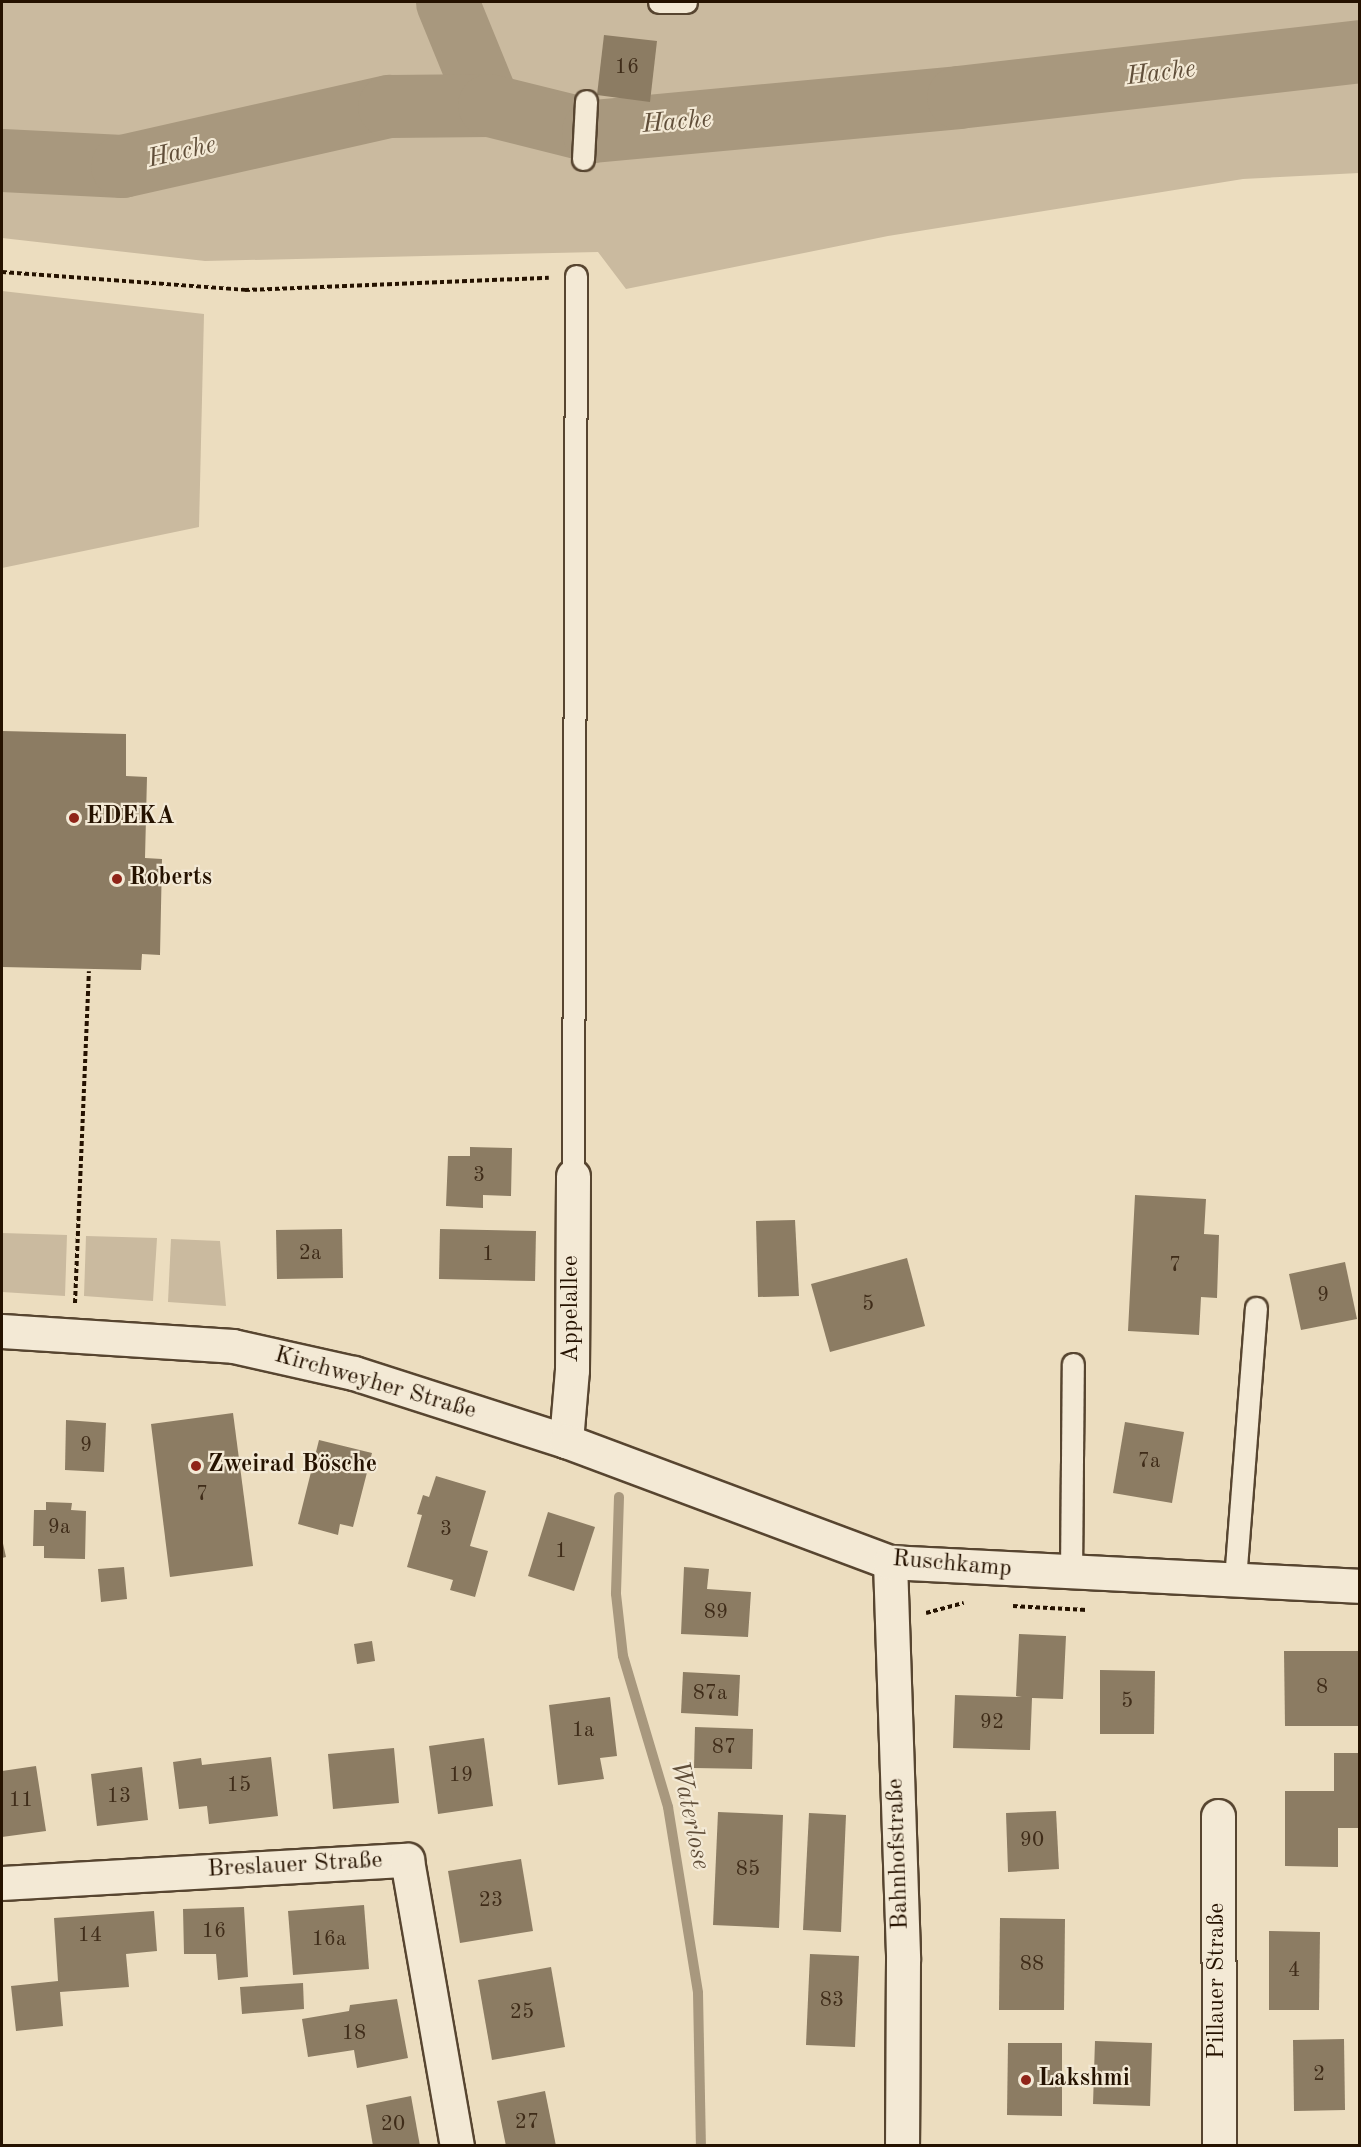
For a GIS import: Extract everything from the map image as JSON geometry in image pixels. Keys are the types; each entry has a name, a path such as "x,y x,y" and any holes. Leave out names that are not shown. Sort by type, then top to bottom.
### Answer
{"street":[{"name":"Appelallee","path":"566,1441 572,1370 573,1176"},
{"name":"Kirchweyher Straße","path":"2,1331 232,1346 354,1373 566,1441"},
{"name":"Ruschkamp","path":"566,1441 890,1562 1071,1574 1359,1586"},
{"name":"Bahnhofstraße","path":"890,1562 903,1960 902,2145"},
{"name":"Pillauer Straße","path":"1218,1816 1219,2145"},
{"name":"Breslauer Straße","path":"2,1883 407,1860 457,2145"}],"lane":[{"path":"659,2 686,2"},
{"path":"583,159 586,101"},
{"path":"573,1176 576,276"},
{"path":"1235,1580 1256,1308"},
{"path":"1071,1574 1073,1364"}],"path":[{"path":"2,272 245,290 576,276"},
{"path":"74,1335 88,971"}],"shaded area":[{"path":"2,2 1359,2 1359,173 1243,179 888,236 626,289 598,252 205,261 2,238"},
{"path":"2,291 204,314 199,527 2,568"},
{"path":"2,1233 67,1235 65,1296 2,1292"},
{"path":"86,1236 157,1238 153,1301 84,1296"},
{"path":"171,1239 220,1241 226,1306 168,1302"}],"building":[{"path":"604,35 657,41 650,102 597,95"},
{"name":"EDEKA","path":"2,731 126,734 126,776 147,777 145,858 162,859 160,955 142,954 141,970 2,967"},
{"path":"470,1147 512,1148 511,1196 483,1195 483,1208 446,1206 448,1156 470,1156"},
{"path":"1135,1195 1206,1199 1204,1234 1219,1235 1217,1298 1201,1297 1199,1335 1128,1331"},
{"path":"795,1220 799,1296 758,1297 756,1221"},
{"path":"342,1229 343,1278 277,1279 276,1230"},
{"path":"440,1229 536,1231 535,1281 439,1279"},
{"path":"907,1258 925,1326 830,1352 811,1284"},
{"path":"1345,1262 1357,1319 1301,1330 1289,1274"},
{"path":"233,1413 253,1566 170,1577 151,1424"},
{"path":"66,1420 106,1423 104,1472 65,1470"},
{"path":"1125,1422 1184,1432 1172,1503 1113,1493"},
{"path":"319,1440 372,1453 353,1527 340,1524 338,1535 298,1524"},
{"path":"436,1476 486,1491 470,1546 488,1551 475,1597 450,1590 453,1580 407,1567 422,1515 417,1514 423,1495 429,1497"},
{"path":"46,1502 72,1503 71,1510 86,1511 85,1559 44,1558 44,1546 33,1546 34,1510 46,1510"},
{"path":"548,1512 595,1527 574,1591 528,1576"},
{"path":"2,1539 6,1557 2,1558"},
{"path":"124,1567 127,1599 101,1602 98,1569"},
{"path":"684,1567 709,1569 707,1589 751,1592 748,1637 681,1634"},
{"path":"1019,1634 1066,1636 1063,1699 1032,1698 1030,1750 953,1748 955,1695 1022,1697 1016,1696"},
{"path":"372,1641 375,1661 357,1664 354,1644"},
{"path":"1284,1651 1360,1651 1360,1726 1285,1726"},
{"path":"1100,1670 1155,1671 1154,1734 1100,1734"},
{"path":"683,1672 740,1675 738,1716 681,1713"},
{"path":"610,1697 617,1756 600,1758 604,1779 558,1785 549,1705"},
{"path":"695,1727 753,1729 752,1769 694,1768"},
{"path":"484,1738 493,1806 438,1814 429,1746"},
{"path":"394,1748 399,1803 333,1809 328,1754"},
{"path":"1334,1753 1360,1753 1360,1828 1338,1828 1338,1867 1285,1866 1285,1791 1334,1791"},
{"path":"271,1757 278,1816 209,1824 207,1806 179,1809 173,1762 201,1758 202,1765"},
{"path":"36,1766 46,1831 2,1837 2,1771"},
{"path":"142,1767 148,1820 97,1826 91,1774"},
{"path":"1056,1811 1059,1869 1008,1872 1006,1813"},
{"path":"718,1812 783,1815 779,1928 713,1925"},
{"path":"809,1813 846,1815 841,1932 803,1930"},
{"path":"521,1859 533,1931 460,1943 448,1871"},
{"path":"364,1905 369,1969 293,1975 288,1911"},
{"path":"244,1907 248,1977 218,1980 216,1954 184,1954 183,1909"},
{"path":"154,1911 157,1951 126,1954 129,1987 60,1992 63,2026 16,2031 11,1986 58,1981 54,1918"},
{"path":"1000,1918 1065,1919 1064,2010 999,2010"},
{"path":"1269,1931 1320,1932 1319,2010 1269,2010"},
{"path":"810,1954 859,1956 855,2047 806,2045"},
{"path":"551,1967 565,2047 492,2060 478,1980"},
{"path":"303,1983 304,2009 242,2014 240,1987"},
{"path":"397,1999 408,2058 357,2068 354,2050 308,2057 302,2019 349,2011 350,2005"},
{"path":"1344,2039 1345,2110 1294,2111 1293,2040"},
{"path":"1095,2041 1152,2043 1150,2106 1093,2104"},
{"path":"1008,2043 1062,2043 1062,2116 1007,2115"},
{"path":"545,2091 556,2146 506,2146 497,2101"},
{"path":"411,2096 420,2146 373,2146 366,2105"}],"waterway":[{"path":"447,2 489,105"},
{"name":"Hache","path":"2,160 122,166 389,106 489,105 593,131 958,97 1360,51"},
{"name":"Waterlose","path":"619,1497 616,1594 623,1656 668,1807 698,1993 701,2146"}],"place":[{"name":"EDEKA","path":"74,818"},
{"name":"Roberts","path":"117,879"},
{"name":"Zweirad Bösche","path":"196,1466"},
{"name":"Lakshmi","path":"1026,2080"}]}
